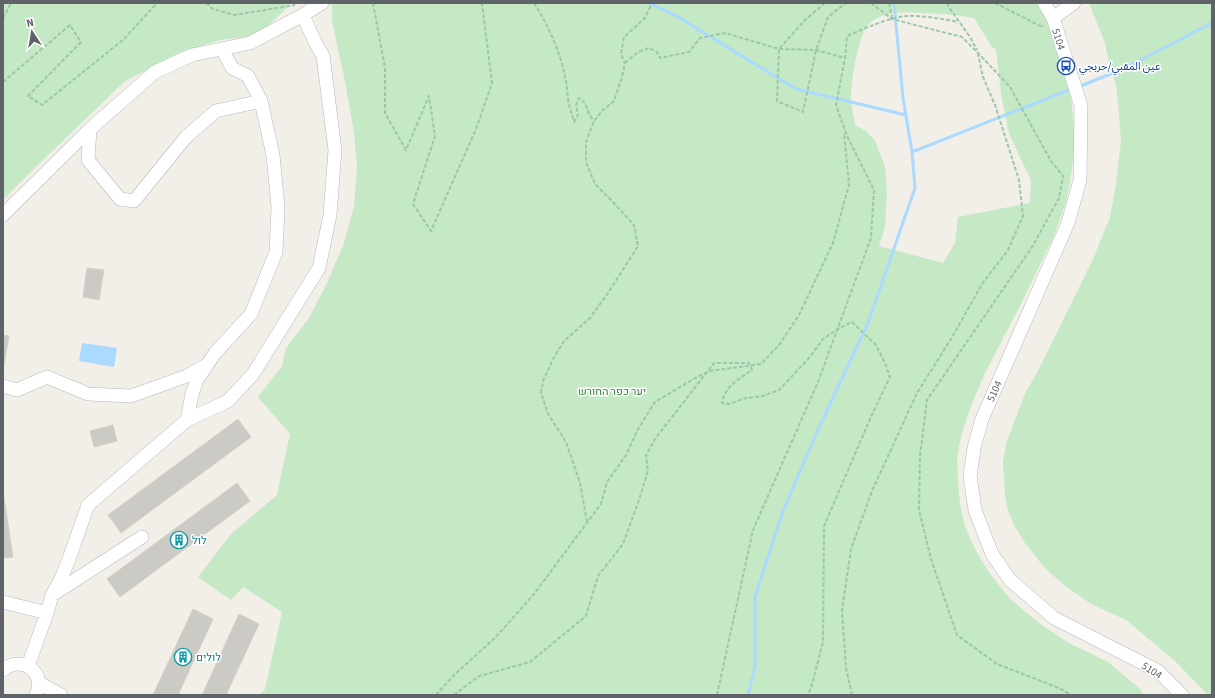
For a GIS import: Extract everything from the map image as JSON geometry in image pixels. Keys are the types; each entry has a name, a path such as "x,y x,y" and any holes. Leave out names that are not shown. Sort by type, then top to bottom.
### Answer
{"street":[{"path":"3,215 90,129 155,72 192,55 250,43 298,11 322,3"},
{"name":"5104","path":"1044,3 1052,18 1081,106 1080,180 1068,223 982,419 974,448 970,476 975,510 992,554 1010,580 1054,618 1158,671 1182,695"},
{"path":"1052,18 1074,3"},
{"path":"28,666 52,595 69,559 88,505 187,420 228,401 253,374 319,268 330,215 335,150 323,56 306,22 298,11"},
{"path":"187,420 192,394 197,380 215,353 250,314 276,252 278,207 274,162 261,101 248,76 232,68 222,49"},
{"path":"90,129 88,160 120,199 134,201 186,136 216,111 261,101"},
{"path":"3,386 17,390 47,377 88,394 131,396 188,376 207,365"},
{"path":"52,595 142,537"},
{"path":"3,602 47,613"},
{"path":"3,670 14,664 28,666 37,676 38,689 61,695"}],"path":[{"path":"3,18 11,3"},
{"path":"3,82 70,25 81,42 28,96 42,105 124,40 157,3"},
{"path":"206,3 213,9 234,16 298,11"},
{"path":"373,3 384,68 385,113 406,150 429,96 435,136 413,204 431,231 476,129 492,83 482,3"},
{"path":"534,3 541,14 561,57 566,79 570,110 574,122 578,115 576,105 579,98 585,103 589,114 594,121"},
{"path":"587,522 580,483 566,442 548,414 542,393 543,381 553,359 564,341 590,318 638,246 634,225 595,184 586,162 586,142 594,121 602,110 614,101 625,63 621,54 624,38 645,18 652,3"},
{"path":"825,3 805,20 779,49 777,101 803,112 816,50 828,17 846,3"},
{"path":"871,3 892,19 962,37 1010,87 1051,161 1063,176 1059,198 1032,247 927,400 920,456 919,510 931,559 957,635 997,664 1059,688 1071,695"},
{"path":"889,3 892,19"},
{"path":"852,695 846,668 842,610 850,549 872,491 917,393 951,339 982,284 1008,250 1023,216 1019,180 995,105 983,77 978,53 970,37 958,22 947,3"},
{"path":"995,3 1042,27 1052,18"},
{"path":"717,695 752,530 818,382 871,238 874,190 847,136 836,105 845,58 847,36 882,22 907,16 958,22"},
{"path":"625,63 638,52 650,48 657,52 660,58 689,52 700,38 726,33 779,49 816,50 845,58"},
{"path":"436,695 454,675 495,638 529,600 601,504 607,482 626,455 638,429 655,402 710,371 761,364 779,344 799,315 833,243 849,185 844,128"},
{"path":"751,366 752,370 732,384 723,397 722,403 729,404 746,398 764,396 779,390 809,358 823,339 852,322 876,345 885,362 890,377 824,526 823,642 808,695"},
{"path":"454,695 480,676 530,662 586,616 598,576 623,544 648,471 646,455 655,439 714,363 749,363 751,366"}],"green space":[{"path":"3,3 287,3 289,6 258,35 220,40 178,53 124,82 3,200"},
{"name":"יער כפר החורש","path":"332,3 1038,3 1055,40 1071,95 1075,142 1071,176 1066,202 1053,238 985,373 971,406 962,433 957,457 960,504 965,526 975,549 988,571 1010,599 1039,623 1067,642 1108,662 1139,688 1144,695 260,695 265,689 282,612 243,587 231,600 198,577 231,534 277,495 290,434 258,397 282,366 286,348 309,318 326,285 343,246 354,207 357,167 354,132 332,21","holes":["906,12 956,15 974,18 992,47 996,50 1001,94 1009,134 1031,180 1030,203 958,217 955,243 943,263 879,246 885,227 887,194 885,166 875,141 866,131 855,125 851,105 851,91 856,58 862,36 866,27 875,19 893,13"]},
{"path":"1089,3 1212,3 1212,695 1208,695 1174,660 1126,620 1091,604 1064,585 1044,567 1025,543 1015,527 1008,511 1005,496 1003,462 1006,444 1025,394 1039,369 1094,257 1110,217 1116,184 1121,141 1116,85 1110,67 1105,43"}],"water":[{"path":"82,343 117,348 114,367 79,361"}],"building":[{"path":"87,268 104,270 99,300 83,297"},
{"path":"3,335 9,336 4,364 3,364"},
{"path":"238,419 251,437 121,533 108,515"},
{"path":"113,425 117,441 94,447 90,431"},
{"name":"לול","path":"237,483 250,501 120,597 107,579"},
{"path":"3,491 13,557 3,558"},
{"name":"לולים","path":"193,609 213,619 178,695 153,695"},
{"path":"239,614 259,624 226,695 202,695"}],"waterway":[{"path":"649,3 680,18 796,89 906,115"},
{"path":"748,695 755,667 755,597 783,511 816,434 868,323 915,188 912,152 903,98 894,3"},
{"path":"1078,87 1123,69 1212,23"},
{"path":"912,152 1071,89"}],"place":[{"name":"عين المقبي/حربجي","path":"1066,66"},
{"name":"לול","path":"179,540"},
{"name":"לולים","path":"183,657"}]}
